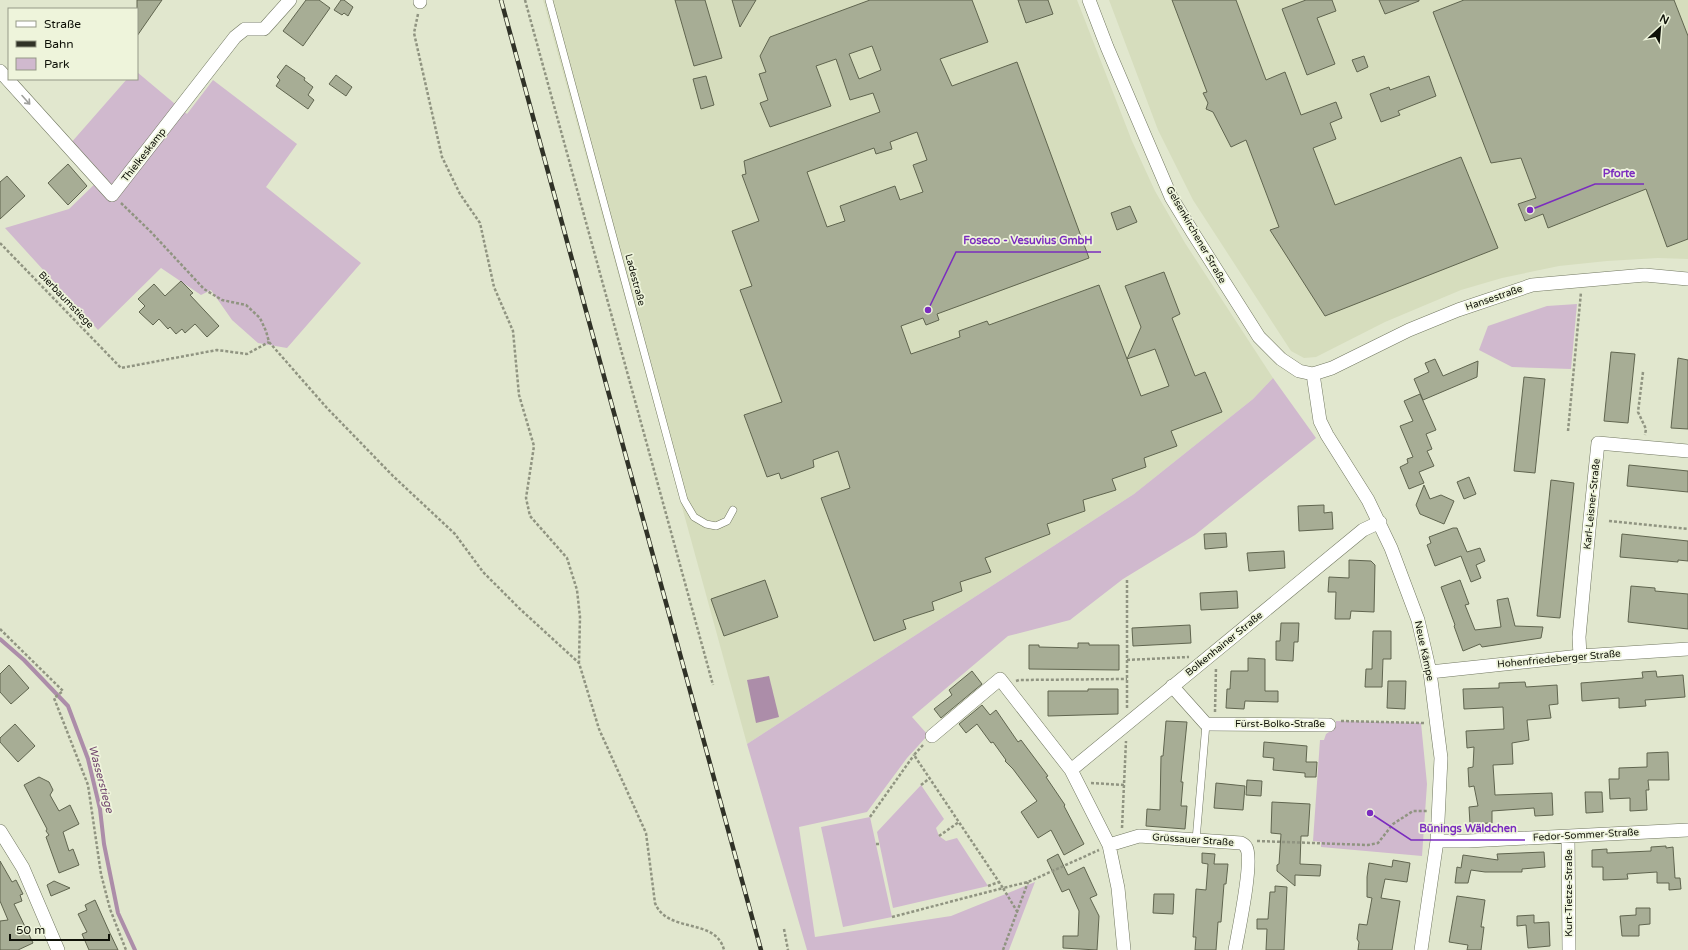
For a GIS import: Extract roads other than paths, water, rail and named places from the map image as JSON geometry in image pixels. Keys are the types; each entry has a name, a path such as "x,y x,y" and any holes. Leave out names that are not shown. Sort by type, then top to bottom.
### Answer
{"street":[{"name":"Thielkeskamp","path":"8,80 112,195 235,37 245,30 264,29 290,0"},
{"name":"Gelsenkirchener Straße","path":"1089,0 1110,54 1171,197 1259,337 1281,359 1299,371 1313,374"},
{"name":"Thielkeskamp","path":"0,71 8,80"},
{"name":"Hansestraße","path":"1313,374 1332,368 1409,330 1458,310 1532,285 1645,275 1688,279"},
{"name":"Neue Kämpe","path":"1313,374 1320,421 1380,522 1402,573 1418,620 1430,672 1441,758 1437,841 1421,950"},
{"name":"Karl-Leisner-Straße","path":"1580,656 1580,637 1598,443 1688,451"},
{"name":"Bolkenhainer Straße","path":"1074,776 1172,686 1363,530 1380,522"},
{"name":"Hohenfriedeberger Straße","path":"1430,672 1580,656 1688,649"},
{"path":"932,736 1000,679 1074,776 1109,845 1118,888 1124,950"},
{"path":"1172,686 1206,724"},
{"name":"Fürst-Bolko-Straße","path":"1206,724 1329,725"},
{"name":"Fedor-Sommer-Straße","path":"1437,841 1568,837 1688,830"},
{"path":"0,831 23,868 58,950"},
{"name":"Grüssauer Straße","path":"1109,845 1139,836 1241,843 1246,847 1248,855 1247,880 1235,950"},
{"name":"Kurt-Tietze-Straße","path":"1568,837 1569,950"}],"lane":[{"name":"Ladestraße","path":"549,0 684,500 694,517 706,524 716,526 727,521 733,510"},
{"path":"1196,840 1206,724"}],"waterway":[{"name":"Wasserstiege","path":"0,639 24,660 68,706 88,759 100,809 104,844 118,913 135,950"}],"railway":[{"path":"501,0 761,950"}],"place":[{"name":"Pforte","path":"1530,210"},
{"name":"Foseco - Vesuvius GmbH","path":"928,310"},
{"name":"Bünings Wäldchen","path":"1370,813"}]}
